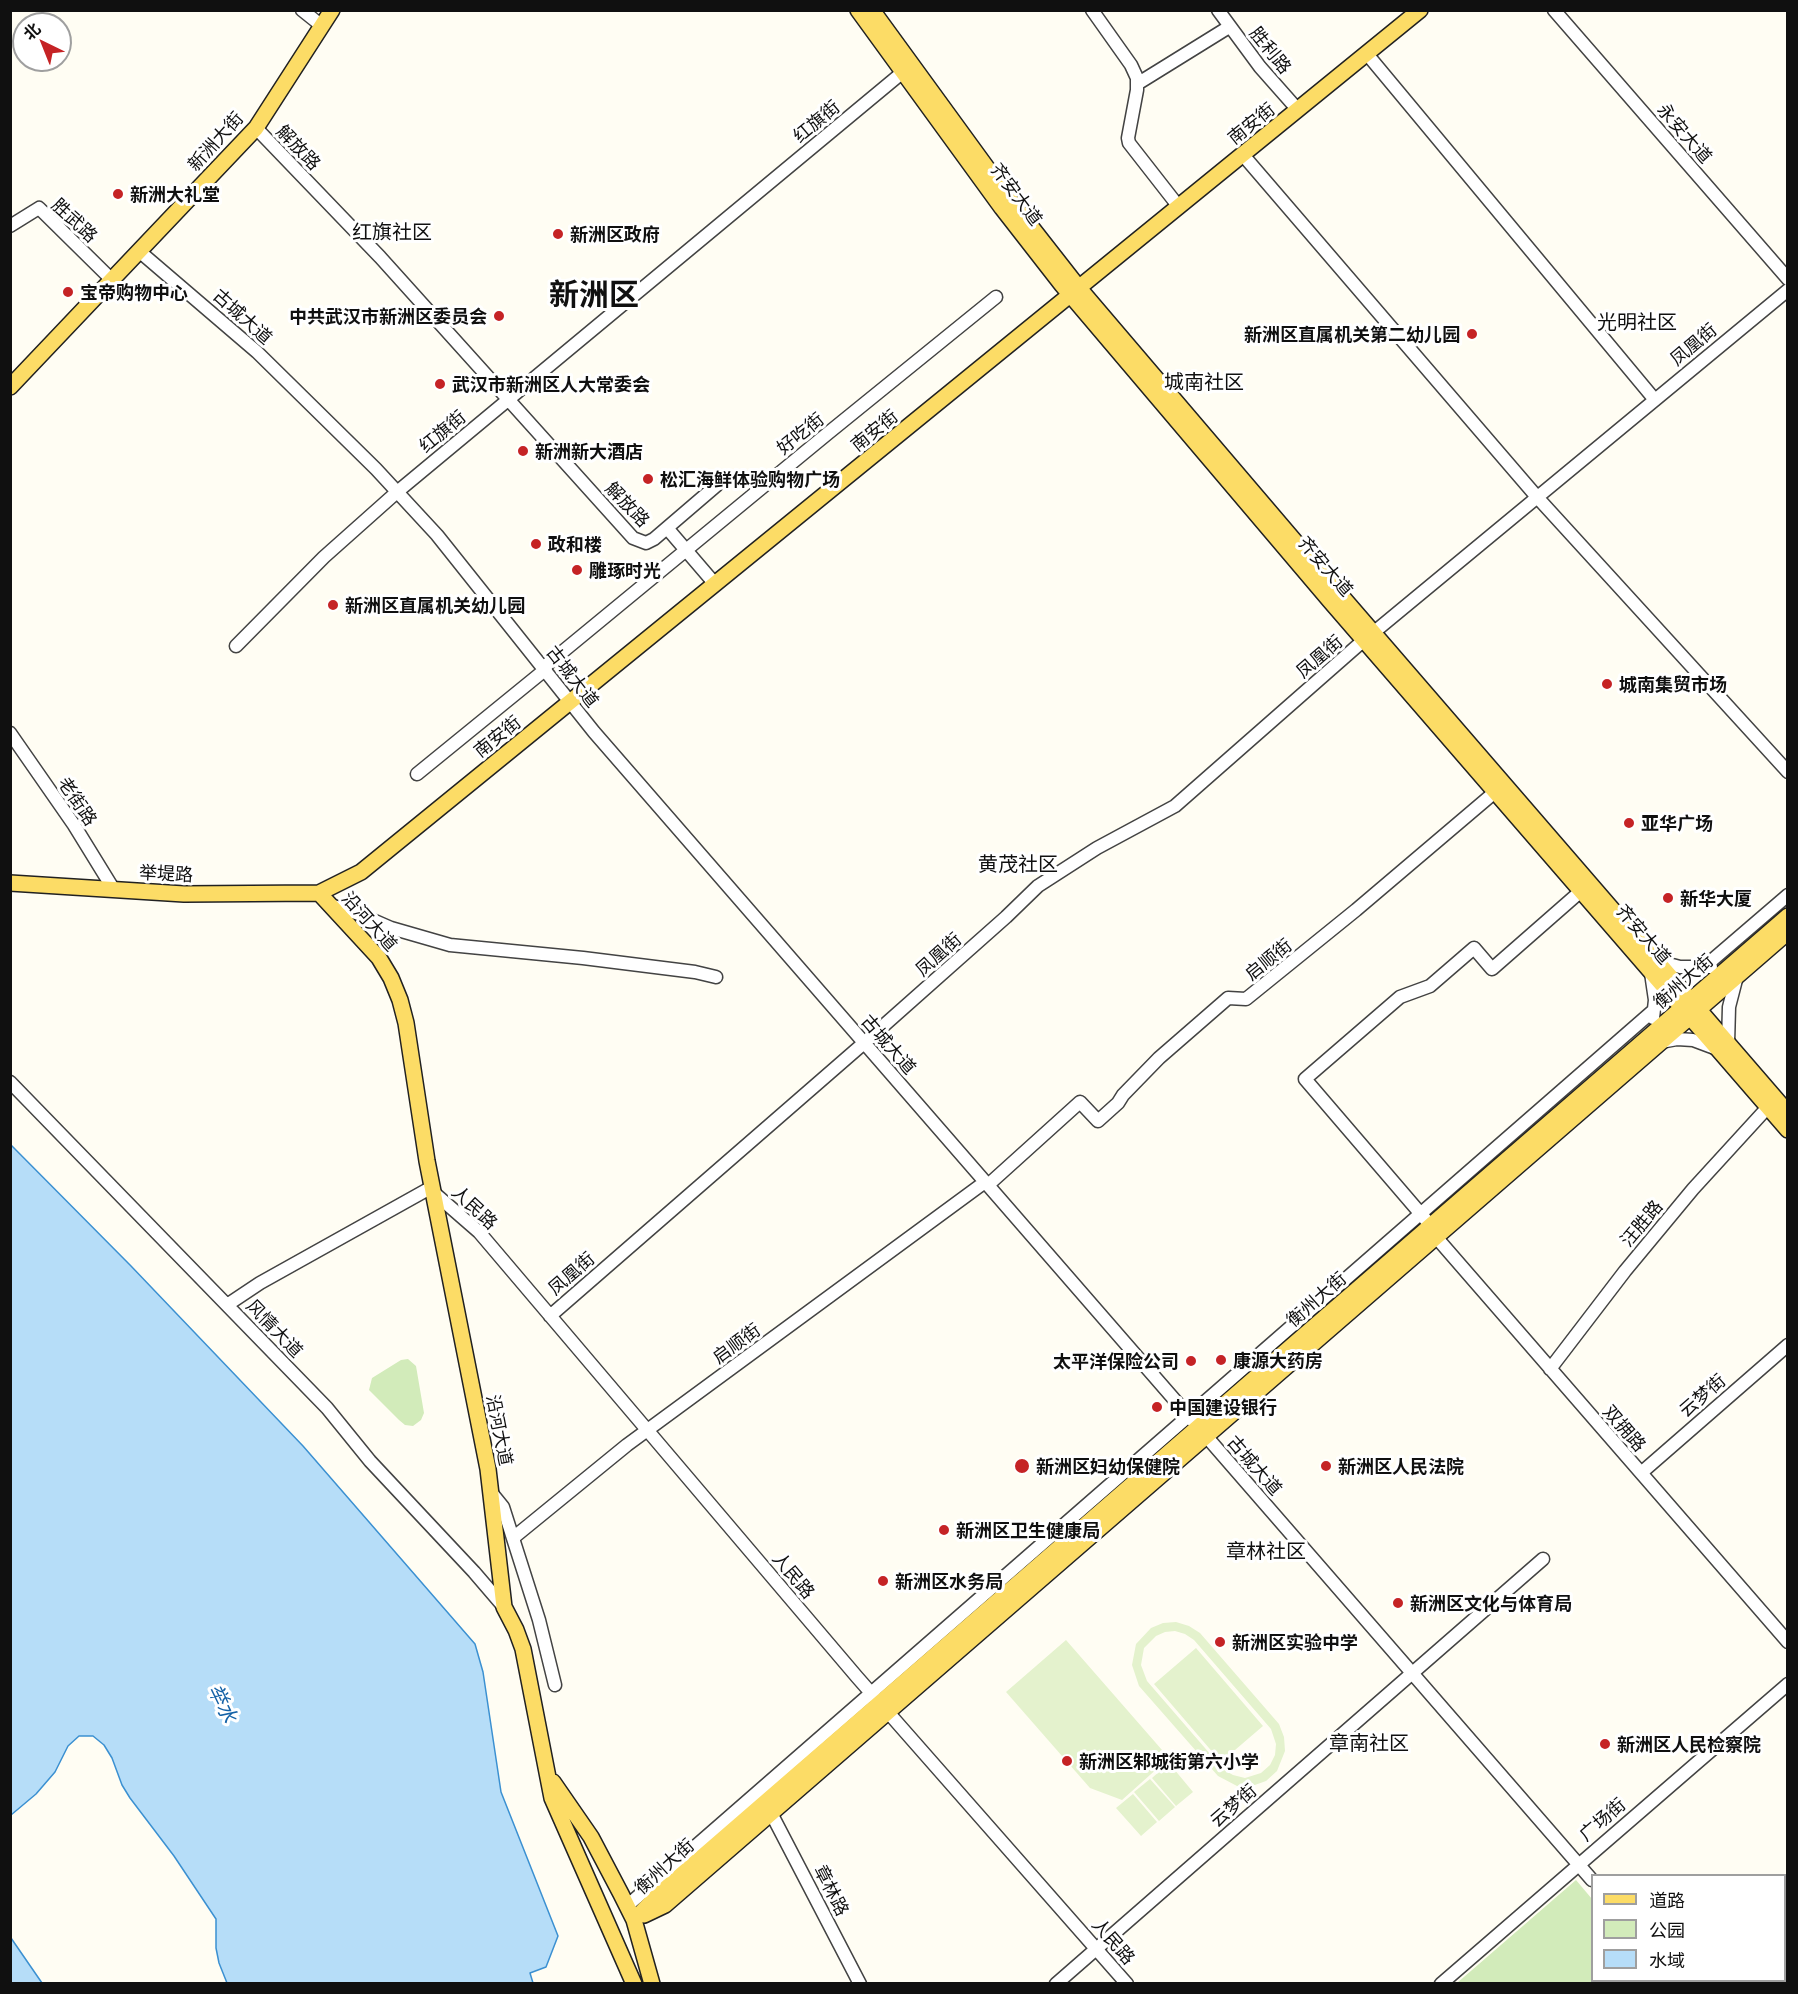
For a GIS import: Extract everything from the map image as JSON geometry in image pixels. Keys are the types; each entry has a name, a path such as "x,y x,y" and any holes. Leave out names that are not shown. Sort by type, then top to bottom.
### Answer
{"main road":[{"name":"新洲大街","path":"10,387 256,128 332,10"},
{"name":"齐安大道","path":"858,10 1002,208 1690,1008 1788,1130"},
{"name":"齐安大道","path":"872,10 1075,292"},
{"name":"南安街","path":"319,893 361,873 1420,10"},
{"name":"齐安大道","path":"1369,637 1495,792 1581,891 1654,966"},
{"name":"举堤路","path":"10,883 184,894 319,893"},
{"name":"沿河大道","path":"319,893 379,958 400,1000 406,1023 433,1190 488,1469 504,1607 523,1649 552,1798 633,1983"},
{"name":"衡州大街","path":"1736,969 1788,916"},
{"name":"衡州大街","path":"634,1920 657,1896 1429,1226 1653,1041 1736,969 1788,932"},
{"name":"齐安大道","path":"1723,1047 1788,1113"},
{"name":"衡州大街","path":"634,1920 665,1905 771,1814 880,1703"},
{"path":"548,1775 591,1838 627,1906 634,1920 652,1983"}],"street":[{"path":"302,10 322,26"},
{"path":"1092,10 1131,65 1137,84 1128,138 1130,143 1179,207"},
{"name":"胜利路","path":"1218,10 1260,67 1298,110"},
{"name":"永安大道","path":"1554,10 1788,279"},
{"path":"1137,84 1229,27"},
{"path":"1367,54 1655,400"},
{"name":"红旗街","path":"237,646 324,557 397,492 903,72"},
{"name":"解放路","path":"256,128 380,257 630,536 646,543 654,539 717,485"},
{"path":"1243,155 1537,497 1788,772"},
{"name":"胜武路","path":"10,226 39,208 112,280"},
{"name":"古城大道","path":"139,251 257,352 397,492 436,535 545,668 594,732 1591,1878"},
{"name":"凤凰街","path":"550,1316 864,1043 1038,886 1097,848 1175,806 1369,637 1788,290"},
{"name":"好吃街","path":"417,774 686,550 996,297"},
{"path":"667,528 715,584"},
{"name":"老街路","path":"10,733 74,825 114,890"},
{"name":"启顺街","path":"513,1538 647,1430 986,1183 1080,1102 1098,1121 1118,1103 1159,1058 1228,998 1246,999 1356,910 1495,792"},
{"name":"双拥路","path":"1581,891 1492,969 1474,948 1430,986 1400,997 1305,1079 1550,1369 1788,1642"},
{"path":"1703,968 1788,895"},
{"path":"330,905 360,914 391,928 450,945 584,958 695,972 716,977"},
{"path":"1654,966 1703,968 1736,969 1723,1047 1693,1040 1653,1041 1654,966"},
{"path":"627,1906 880,1703 1429,1226 1654,1010"},
{"name":"风情大道","path":"10,1082 327,1408 370,1461 504,1607"},
{"name":"汪胜路","path":"1550,1369 1625,1271 1686,1197 1768,1107"},
{"path":"227,1305 260,1283 433,1190"},
{"name":"人民路","path":"433,1190 479,1232 880,1703 1127,1983"},
{"name":"云梦街","path":"1641,1473 1788,1345"},
{"path":"490,1491 503,1508 539,1620 555,1685"},
{"name":"云梦街","path":"1056,1983 1543,1559"},
{"name":"广场街","path":"1441,1983 1788,1684"},
{"name":"章林路","path":"771,1814 860,1983"}],"green space":[{"path":"408,1359 416,1366 424,1413 421,1420 413,1426 405,1425 369,1390 372,1378 401,1360"},
{"path":"1176,1622 1200,1633 1279,1724 1284,1737 1285,1751 1277,1771 1266,1781 1252,1786 1237,1786 1218,1776 1139,1686 1132,1665 1136,1644 1151,1628 1163,1623","holes":["1175,1631 1194,1640 1271,1729 1276,1744 1275,1755 1270,1765 1261,1773 1245,1778 1224,1770 1147,1681 1141,1665 1144,1648 1156,1636 1165,1632"]},
{"path":"1066,1640 1169,1758 1122,1800 1090,1788 1006,1692"},
{"path":"1196,1648 1263,1726 1221,1762 1154,1684"},
{"path":"1169,1763 1193,1792 1176,1806 1152,1778"},
{"path":"1150,1779 1175,1807 1159,1821 1134,1792"},
{"path":"1133,1794 1157,1822 1141,1836 1116,1808"},
{"path":"1576,1880 1591,1898 1591,1982 1664,1983 1457,1983"}],"water":[{"name":"举水","path":"11,1145 131,1266 303,1446 475,1644 483,1672 501,1792 558,1936 546,1967 530,1973 533,1983 227,1983 216,1948 216,1919 174,1856 130,1798 104,1745 93,1736 79,1736 68,1746 55,1772 36,1794 11,1815"},
{"path":"11,1938 42,1983 11,1983"}],"place":[{"name":"新洲大礼堂","path":"118,194"},
{"name":"新洲区政府","path":"558,234"},
{"name":"宝帝购物中心","path":"68,292"},
{"name":"中共武汉市新洲区委员会","path":"499,316"},
{"name":"新洲区直属机关第二幼儿园","path":"1472,334"},
{"name":"武汉市新洲区人大常委会","path":"440,384"},
{"name":"新洲新大酒店","path":"523,451"},
{"name":"松汇海鲜体验购物广场","path":"648,479"},
{"name":"政和楼","path":"536,544"},
{"name":"雕琢时光","path":"577,570"},
{"name":"新洲区直属机关幼儿园","path":"333,605"},
{"name":"城南集贸市场","path":"1607,684"},
{"name":"亚华广场","path":"1629,823"},
{"name":"新华大厦","path":"1668,898"},
{"name":"康源大药房","path":"1221,1360"},
{"name":"太平洋保险公司","path":"1191,1361"},
{"name":"中国建设银行","path":"1157,1407"},
{"name":"新洲区妇幼保健院","path":"1022,1466"},
{"name":"新洲区人民法院","path":"1326,1466"},
{"name":"新洲区卫生健康局","path":"944,1530"},
{"name":"新洲区水务局","path":"883,1581"},
{"name":"新洲区文化与体育局","path":"1398,1603"},
{"name":"新洲区实验中学","path":"1220,1642"},
{"name":"新洲区人民检察院","path":"1605,1744"},
{"name":"新洲区邾城街第六小学","path":"1067,1761"}],"district":[{"name":"红旗社区","path":"392,231"},
{"name":"新洲区","path":"594,294"},
{"name":"光明社区","path":"1637,321"},
{"name":"城南社区","path":"1204,381"},
{"name":"黄茂社区","path":"1018,863"},
{"name":"章林社区","path":"1266,1550"},
{"name":"章南社区","path":"1369,1742"}]}
